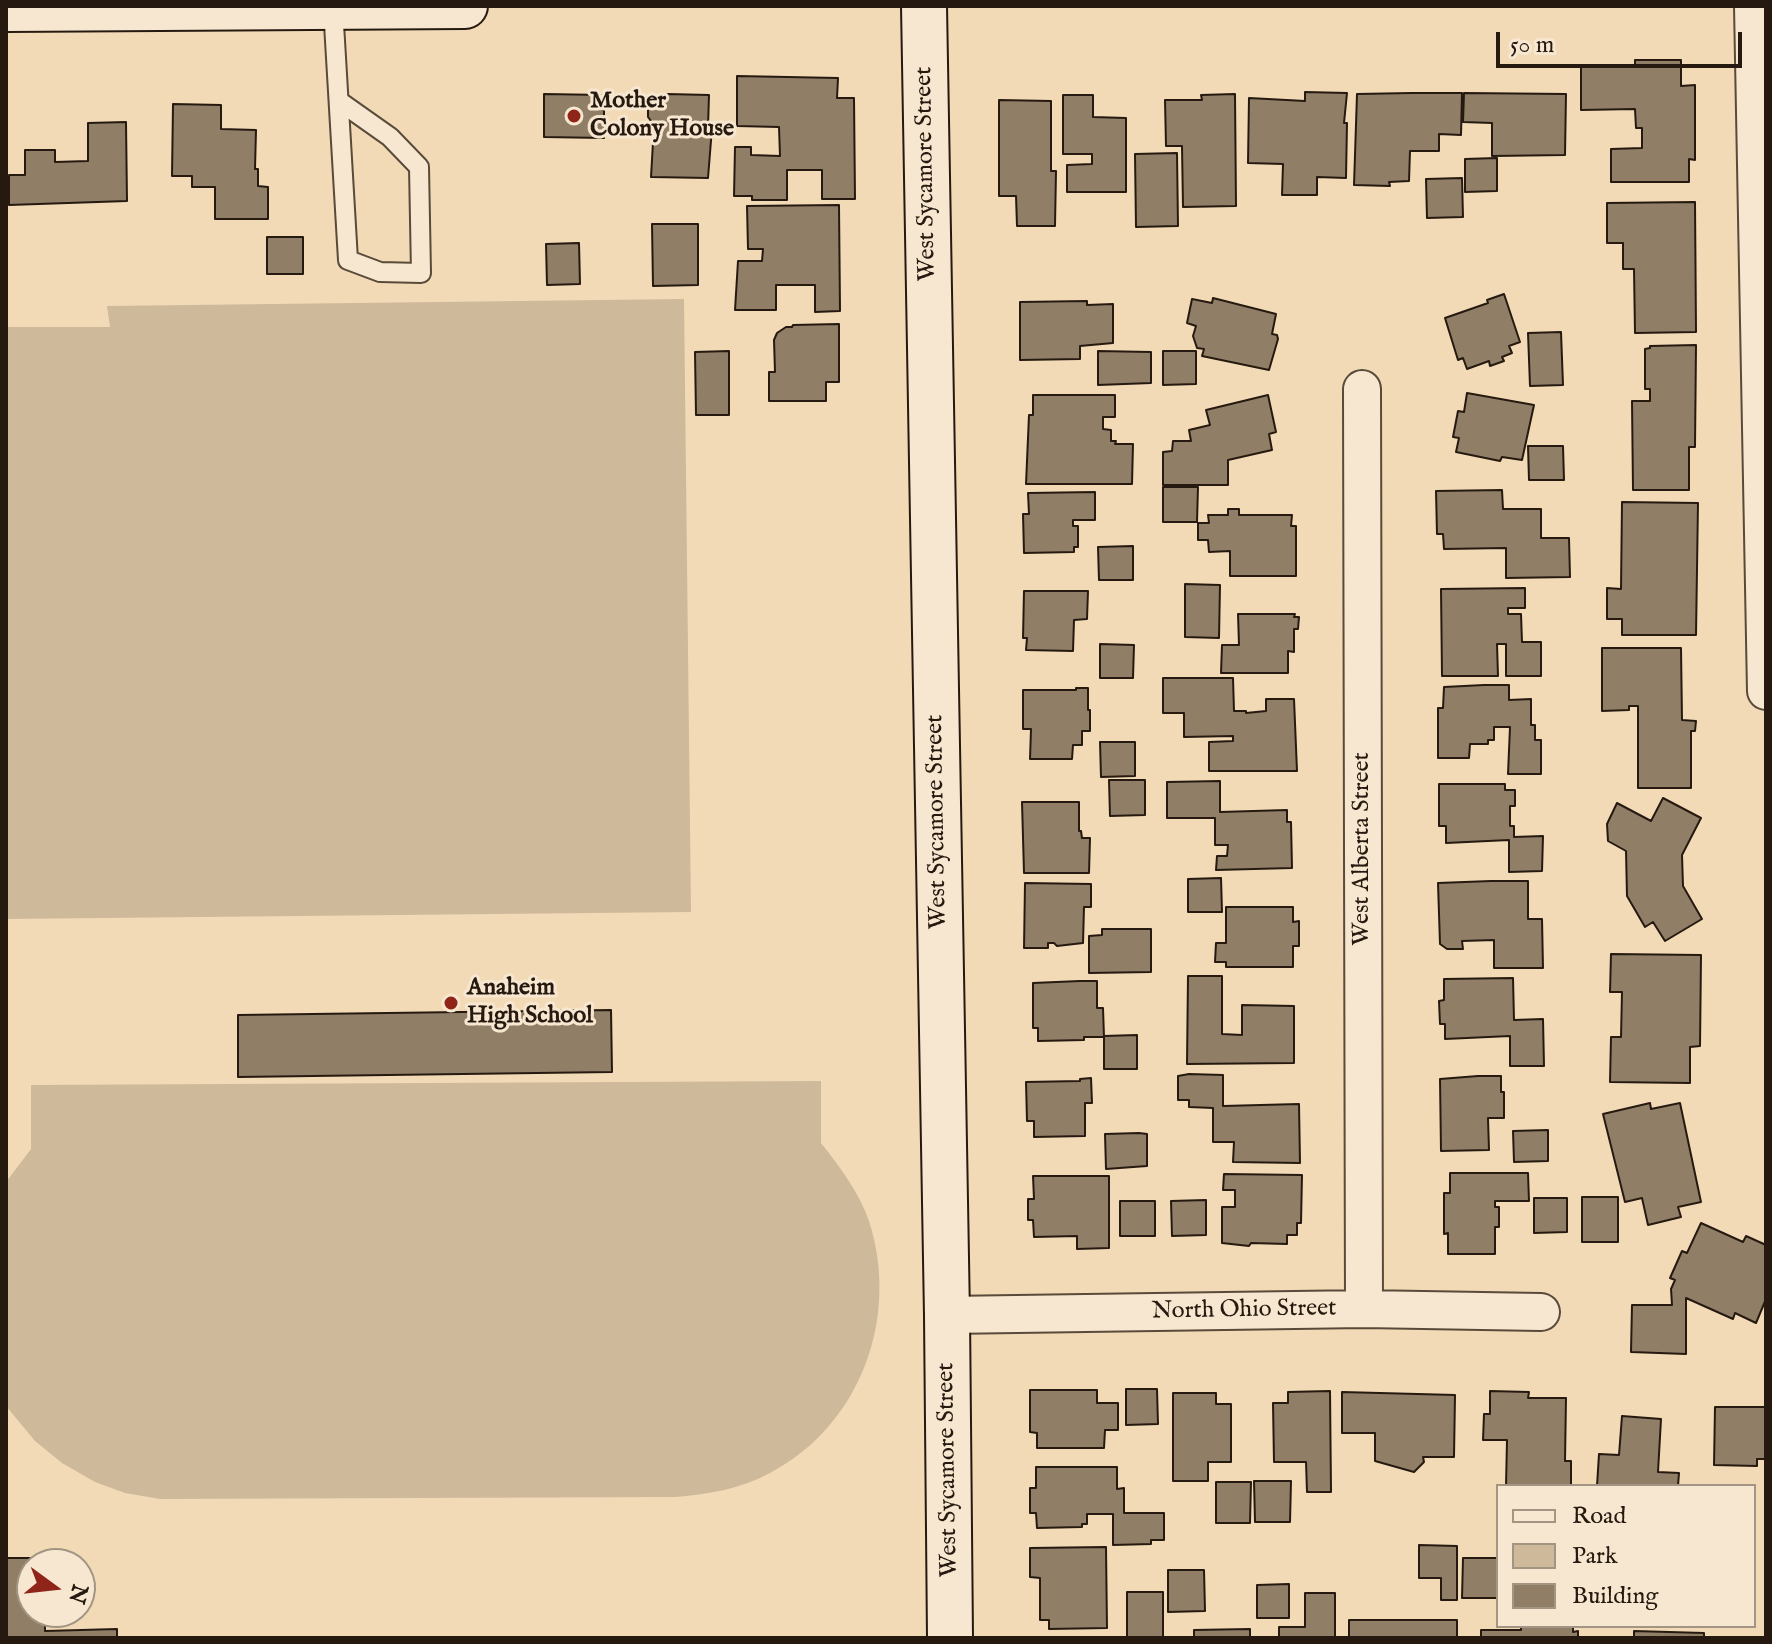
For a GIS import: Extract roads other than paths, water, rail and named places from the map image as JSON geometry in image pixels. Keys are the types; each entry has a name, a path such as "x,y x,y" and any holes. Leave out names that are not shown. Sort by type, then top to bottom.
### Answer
{"street":[{"path":"6,9 465,6"},
{"name":"West Sycamore Street","path":"924,6 950,1638"},
{"path":"1753,6 1766,691"},
{"name":"West Alberta Street","path":"1362,389 1364,1309"},
{"name":"North Ohio Street","path":"947,1315 1364,1309 1541,1312"}],"lane":[{"path":"333,7 348,260 380,272 421,273 419,167 390,137 339,101"}],"place":[{"name":"Mother Colony House","path":"574,116"},
{"name":"Anaheim High School","path":"451,1003"}]}
